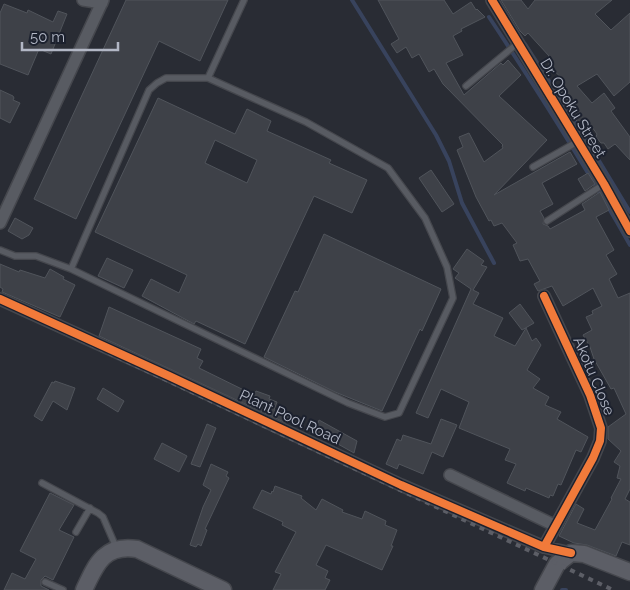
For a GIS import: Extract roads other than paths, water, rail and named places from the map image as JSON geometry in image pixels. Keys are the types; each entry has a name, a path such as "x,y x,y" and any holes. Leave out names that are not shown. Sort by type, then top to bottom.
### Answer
{"street":[{"path":"0,223 102,2 83,0"},
{"name":"Dr. Opoku Street","path":"492,0 604,184 630,231"},
{"name":"Akotu Close","path":"544,296 593,403 601,428 600,441 544,548"},
{"name":"Plant Pool Road","path":"0,299 401,485 544,548 578,554 630,572"},
{"path":"450,475 556,526"},
{"path":"84,590 99,562 108,554 121,548 137,549 223,590"},
{"path":"543,590 557,564 578,554"}],"lane":[{"path":"208,78 244,0"},
{"path":"466,86 518,43"},
{"path":"0,250 15,256 36,256 71,269 348,403 385,417 399,413 453,298 447,267 425,218 388,168 306,122 208,78 166,78 149,90 71,269"},
{"path":"533,167 577,142"},
{"path":"547,221 604,184"},
{"path":"42,483 90,508 102,517 121,548"},
{"path":"76,532 90,508"},
{"path":"45,582 63,590"}],"waterway":[{"path":"352,0 436,135 449,161 462,203 494,263"},
{"path":"489,17 526,73 630,245"},
{"path":"525,44 630,212"}],"railway":[{"path":"0,302 613,590"}]}
